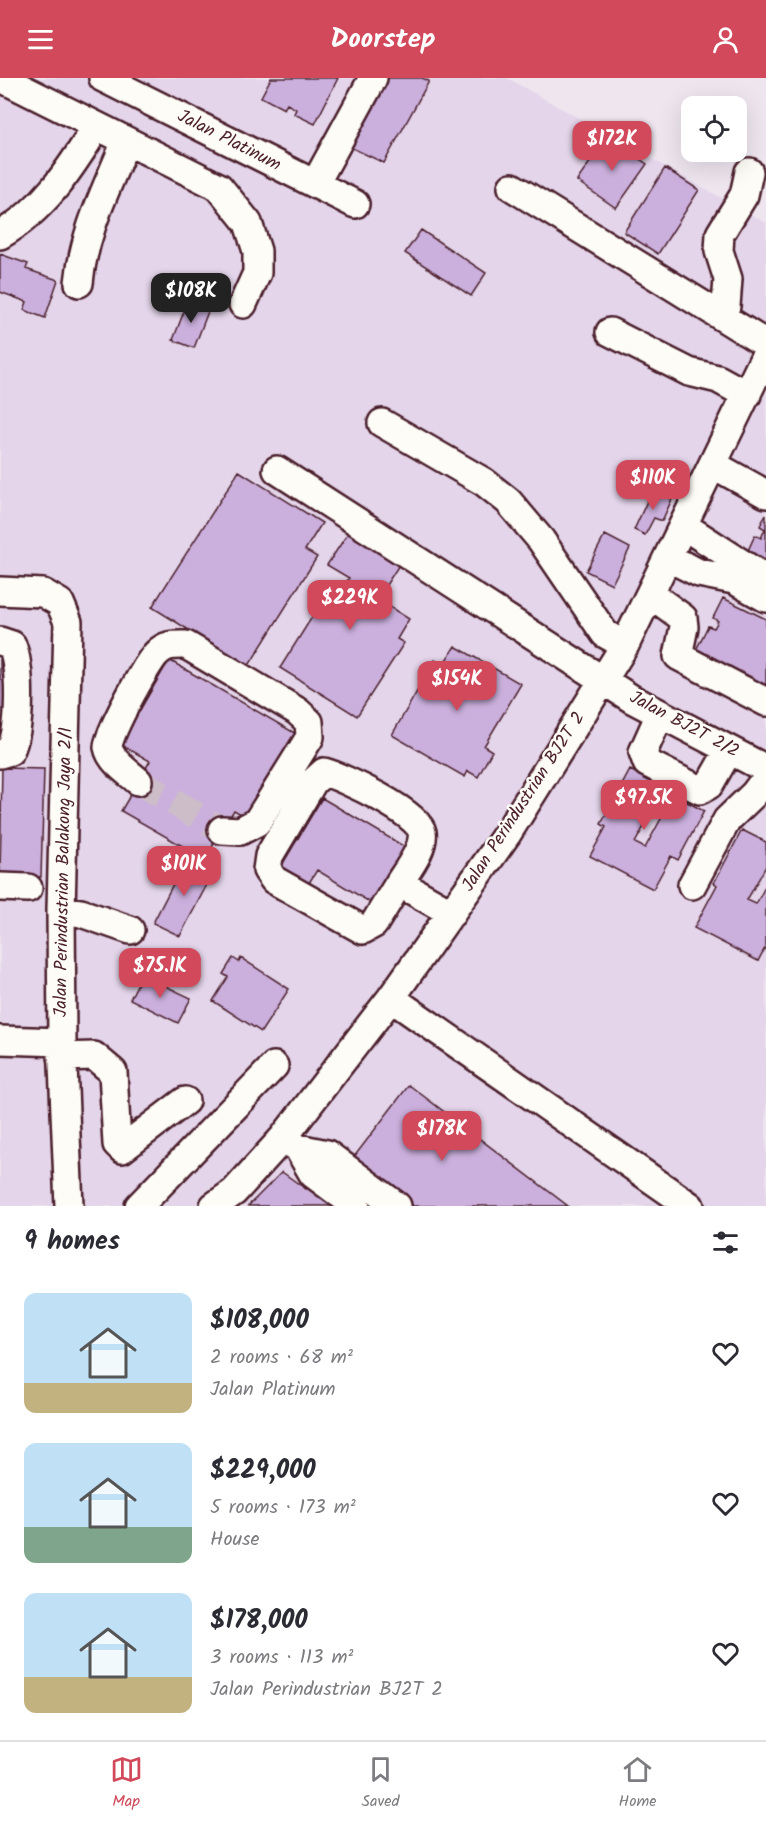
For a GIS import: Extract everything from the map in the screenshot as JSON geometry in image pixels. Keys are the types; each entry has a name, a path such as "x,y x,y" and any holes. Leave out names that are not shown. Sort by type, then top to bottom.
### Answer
{"street":[{"path":"1,78 219,188 248,223 257,251 257,273 243,304"},
{"name":"Jalan Platinum","path":"103,78 147,88 315,184 355,204"},
{"path":"315,184 373,78"},
{"path":"0,235 36,210 56,187 97,126"},
{"path":"79,283 82,255 89,228 126,141"},
{"path":"721,315 726,306 728,279 719,251 720,234 744,195 749,172"},
{"path":"512,187 766,344"},
{"path":"610,332 689,372 718,379 747,395"},
{"name":"Jalan Perindustrian BJ2T 2","path":"214,1206 234,1192 290,1143 507,834 625,645 766,354"},
{"path":"382,423 484,482 508,501 541,540 604,634 625,645"},
{"path":"714,465 766,494"},
{"name":"Jalan BJ2T 2/2","path":"277,470 603,680 660,714 766,769"},
{"path":"684,526 766,579"},
{"path":"669,558 699,573 734,580 766,598"},
{"name":"Jalan Perindustrian Balakong Jaya 2/1","path":"0,591 43,592 60,603 68,622 61,910 62,1050 70,1206"},
{"path":"650,594 683,618 684,627 678,656 766,702"},
{"path":"0,642 12,645 17,657 16,738 10,751 0,754"},
{"path":"138,781 118,764 108,748 110,732 155,654 169,645 186,645 297,711 309,722 310,737 257,822 240,831 222,830"},
{"path":"660,714 643,752 647,763 700,790 709,785 729,750"},
{"path":"66,744 108,748"},
{"path":"324,772 339,776 415,819 422,832 421,845 399,883 374,924 363,930 274,880 270,875 267,870 269,856 313,782 324,772"},
{"path":"692,885 727,820 754,794 766,778"},
{"path":"399,883 452,913"},
{"path":"0,887 28,888"},
{"path":"61,910 81,913 130,930"},
{"path":"391,998 690,1206"},
{"path":"0,1040 94,1056 113,1072 117,1144 122,1149 185,1101"},
{"path":"138,1206 274,1066"},
{"path":"290,1143 313,1174 356,1206"},
{"path":"290,1143 327,1154 397,1206"}],"shaded area":[{"path":"0,78 507,78 766,223 766,1206 0,1206"}],"building":[{"path":"271,78 338,78 315,124 294,114 296,109 287,104 284,109 261,97"},
{"path":"386,78 422,78 429,81 384,163 352,148"},
{"path":"607,137 647,164 616,208 577,181"},
{"path":"665,168 699,190 658,254 624,232"},
{"path":"421,230 486,273 471,296 405,253"},
{"path":"0,254 28,264 26,269 58,280 45,318 24,310 27,302 0,292"},
{"path":"188,301 209,309 194,348 173,340"},
{"path":"239,471 322,523 305,550 317,557 248,667 152,607"},
{"path":"652,490 672,499 662,521 654,518 645,535 634,530"},
{"path":"766,514 766,565 746,555 755,535 761,538 765,529 760,526"},
{"path":"348,533 399,565 377,599 409,619 397,639 404,643 357,716 280,668 327,593 336,598 349,578 327,565"},
{"path":"605,535 630,548 612,584 586,571"},
{"path":"723,598 766,619 766,688 695,652 708,626 714,628 718,621 713,618"},
{"path":"455,646 521,684 484,746 492,751 478,777 468,771 465,777 392,735 435,660 443,665"},
{"path":"0,660 7,660 4,743 0,743"},
{"path":"169,660 298,735 250,819 234,810 205,859 121,811 150,761 120,744"},
{"path":"2,768 44,769 41,877 0,876"},
{"path":"630,770 665,788 635,843 645,848 674,795 704,811 678,860 671,856 653,889 590,856 606,827 601,824"},
{"path":"322,798 405,847 371,903 317,870 304,891 276,875"},
{"path":"742,830 766,842 766,866 747,900 756,904 766,885 766,946 758,961 694,928 717,885 714,883"},
{"path":"187,857 214,871 180,936 153,923"},
{"path":"233,958 239,962 241,958 289,989 261,1032 213,1001 228,977 223,974"},
{"path":"142,975 191,998 178,1023 130,999"},
{"path":"409,1085 568,1206 408,1206 350,1162"},
{"path":"282,1172 306,1189 314,1183 343,1206 248,1206"}],"tunnel":[{"path":"138,781 222,830"}]}
